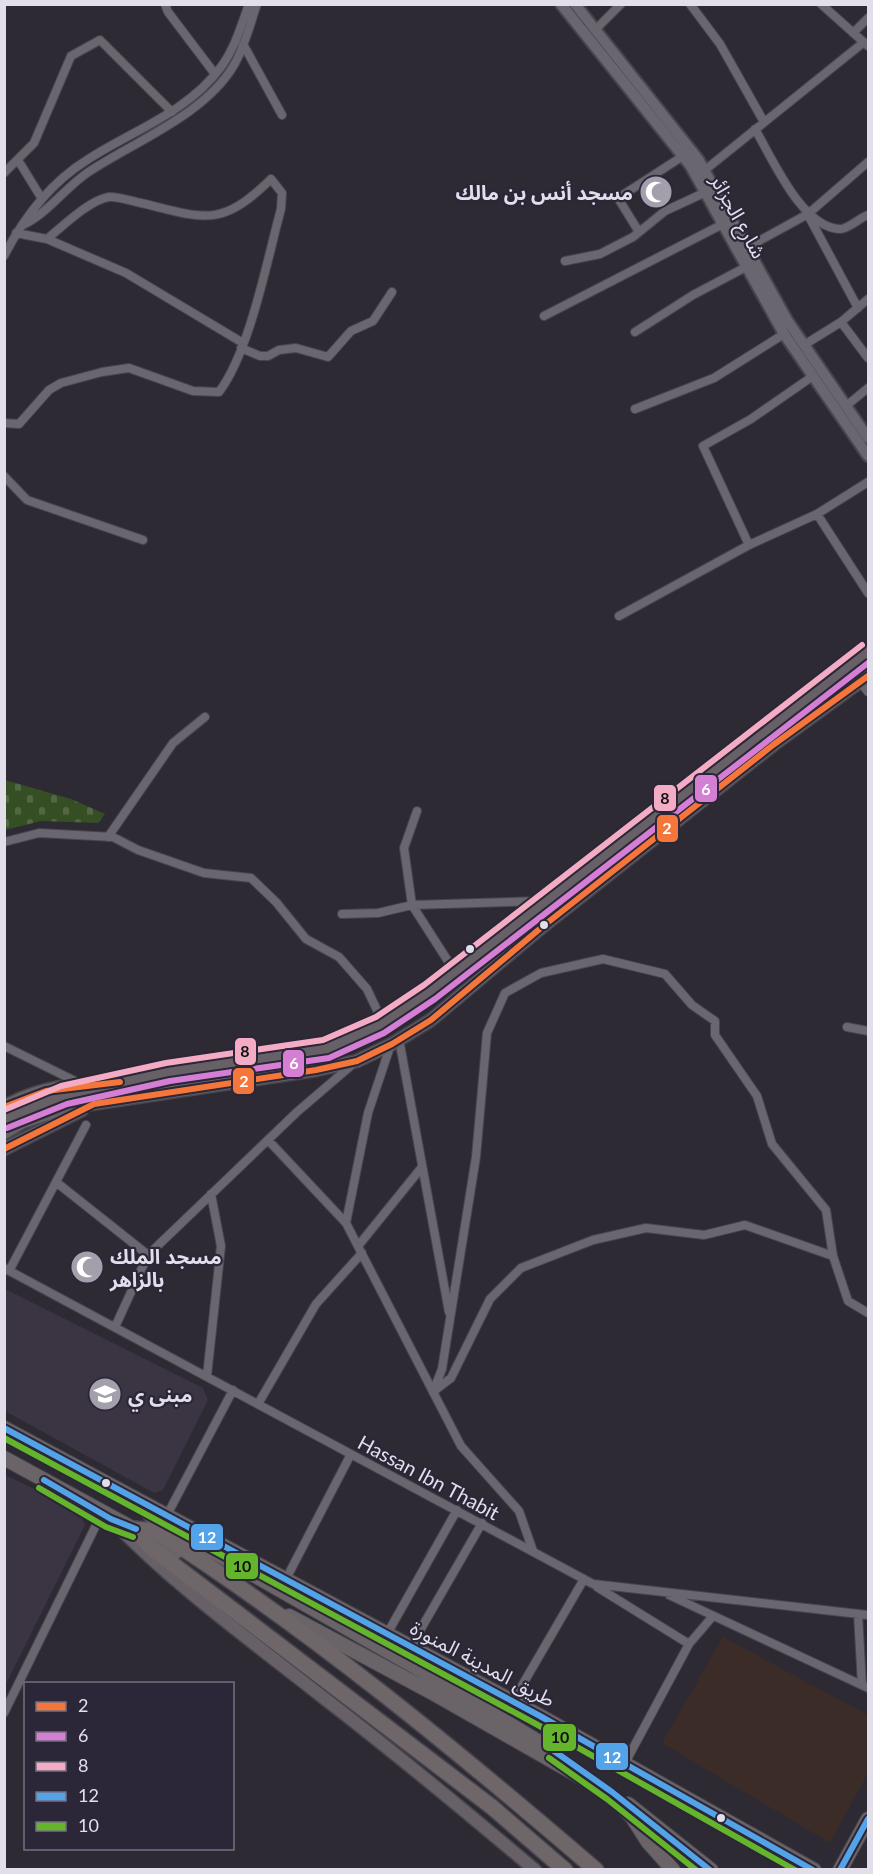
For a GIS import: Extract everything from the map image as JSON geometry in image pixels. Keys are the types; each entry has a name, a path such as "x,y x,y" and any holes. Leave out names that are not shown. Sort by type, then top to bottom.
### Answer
{"highway":[{"name":"طريق المدينة المنورة","path":"4,1428 513,1701 814,1869"},
{"path":"4,1458 107,1516 136,1529 607,1792 632,1817 648,1842 673,1869"},
{"name":"طريق المدينة المنورة","path":"130,1495 152,1517 417,1668 566,1758 711,1869"},
{"path":"136,1529 149,1546 483,1800 565,1869"},
{"path":"136,1529 156,1531 281,1615 499,1786 596,1869"},
{"path":"840,1869 868,1819"}],"main road":[{"path":"4,1120 64,1095 122,1082 168,1072 326,1049 383,1023 455,972 868,652"},
{"path":"4,1133 23,1122 65,1108 316,1070 357,1060 395,1042 430,1020 542,927 764,752 866,683"},
{"path":"4,1107 23,1096 57,1087 122,1082"},
{"path":"4,1149 94,1104"},
{"path":"107,1516 144,1553 221,1617 374,1737 535,1869"}],"street":[{"path":"165,4 168,12 215,74"},
{"path":"4,256 21,225 42,199 86,160 172,112 215,74 234,44 249,4"},
{"path":"21,225 44,212 87,173 160,131 195,105 228,74 243,44 257,4"},
{"name":"شارع الجزائر","path":"561,4 683,156 706,192 784,334 868,456"},
{"name":"شارع الجزائر","path":"575,4 675,127 705,170 804,345 868,438"},
{"path":"596,29 621,4"},
{"path":"690,4 720,44 764,122"},
{"path":"705,170 866,44 821,4"},
{"path":"853,33 868,18"},
{"path":"4,173 34,143 71,56 100,40 172,112"},
{"path":"243,44 282,115"},
{"path":"755,129 808,214 858,308"},
{"path":"639,232 618,198 683,156"},
{"path":"18,160 42,199"},
{"path":"748,247 808,214 868,162"},
{"path":"4,423 19,424 49,390 61,383 102,372 129,368 193,391 219,392 230,377 242,345 281,209 282,193 271,179 255,195 229,213 200,217 108,197 78,213 47,239"},
{"path":"565,261 600,254 639,232 665,211 706,192"},
{"path":"808,214 827,227 843,230 868,215"},
{"path":"544,316 723,224"},
{"path":"16,233 47,239 126,273 260,356 296,348 328,357 351,331 373,321 392,292"},
{"path":"635,332 693,295 746,267"},
{"path":"804,345 841,322 868,299"},
{"path":"841,322 868,358"},
{"path":"635,409 714,378 784,334"},
{"path":"749,545 703,446 751,419 813,376"},
{"path":"846,406 868,388"},
{"path":"4,476 27,500 143,540"},
{"path":"619,616 749,545 817,514 868,482"},
{"path":"817,514 868,593"},
{"path":"108,837 173,743 205,717"},
{"path":"417,811 404,848 412,906 455,972"},
{"path":"4,842 39,833 108,837 204,873 251,878 276,902 306,939 339,957 367,989 383,1023"},
{"path":"342,914 378,913 412,906 543,902"},
{"path":"433,1392 442,1369 476,1157 488,1033 505,993 541,973 603,960 665,974 692,1005 715,1021 715,1035 757,1096 772,1144 826,1210 833,1256 848,1301 868,1312"},
{"path":"847,1027 868,1031"},
{"path":"395,1042 422,1167 450,1318"},
{"path":"346,1223 368,1113 395,1042"},
{"path":"4,1046 83,1085"},
{"path":"115,1327 147,1255 268,1140 357,1060"},
{"path":"7,1269 86,1125"},
{"path":"268,1140 346,1223 461,1446 519,1511 533,1551"},
{"path":"258,1404 316,1304 422,1167"},
{"path":"56,1182 147,1255"},
{"path":"207,1376 221,1246 211,1194"},
{"path":"433,1392 451,1378 490,1299 521,1268 593,1240 646,1228 704,1235 745,1225 833,1256"},
{"name":"Hassan Ibn Thabit","path":"7,1269 593,1584 868,1615"},
{"path":"167,1515 233,1390"},
{"path":"286,1579 351,1454"},
{"path":"387,1634 457,1510"},
{"path":"4,1713 107,1516"},
{"path":"411,1646 482,1524"},
{"path":"513,1701 584,1579"},
{"path":"593,1584 689,1644"},
{"path":"662,1592 865,1687"},
{"path":"858,1614 865,1687"},
{"path":"625,1763 689,1644 713,1616"}],"shaded area":[{"name":"مبنى ي","path":"5,1289 203,1388 208,1400 163,1490 154,1493 5,1411"},
{"path":"5,1475 79,1510 85,1525 5,1686"},
{"path":"723,1637 868,1715 868,1773 830,1843 662,1743"}],"green space":[{"path":"5,780 71,799 105,814 98,823 41,821 5,830"}],"transit line":[{"name":"8","path":"4,1110 61,1086 166,1063 323,1040 376,1017 424,985 862,645"},
{"name":"6","path":"7,1128 67,1104 170,1081 329,1058 384,1033 435,999 868,663"},
{"name":"2","path":"4,1149 94,1104 316,1070 357,1061 392,1044 431,1020 542,927 773,745 868,676"},
{"name":"2","path":"4,1107 46,1091 120,1082"},
{"name":"12","path":"4,1428 540,1716 813,1870"},
{"name":"10","path":"4,1438 536,1724 795,1870"},
{"name":"12","path":"44,1480 111,1519 136,1529"},
{"name":"10","path":"39,1488 106,1527 133,1537"},
{"name":"12","path":"554,1751 612,1792 710,1870"},
{"name":"10","path":"549,1758 607,1799 696,1870"},
{"name":"12","path":"840,1870 868,1819"}],"place":[{"name":"مسجد أنس بن مالك","path":"656,192"},
{"name":"مسجد الملك بالزاهر","path":"87,1267"},
{"name":"مبنى ي","path":"105,1394"}]}
